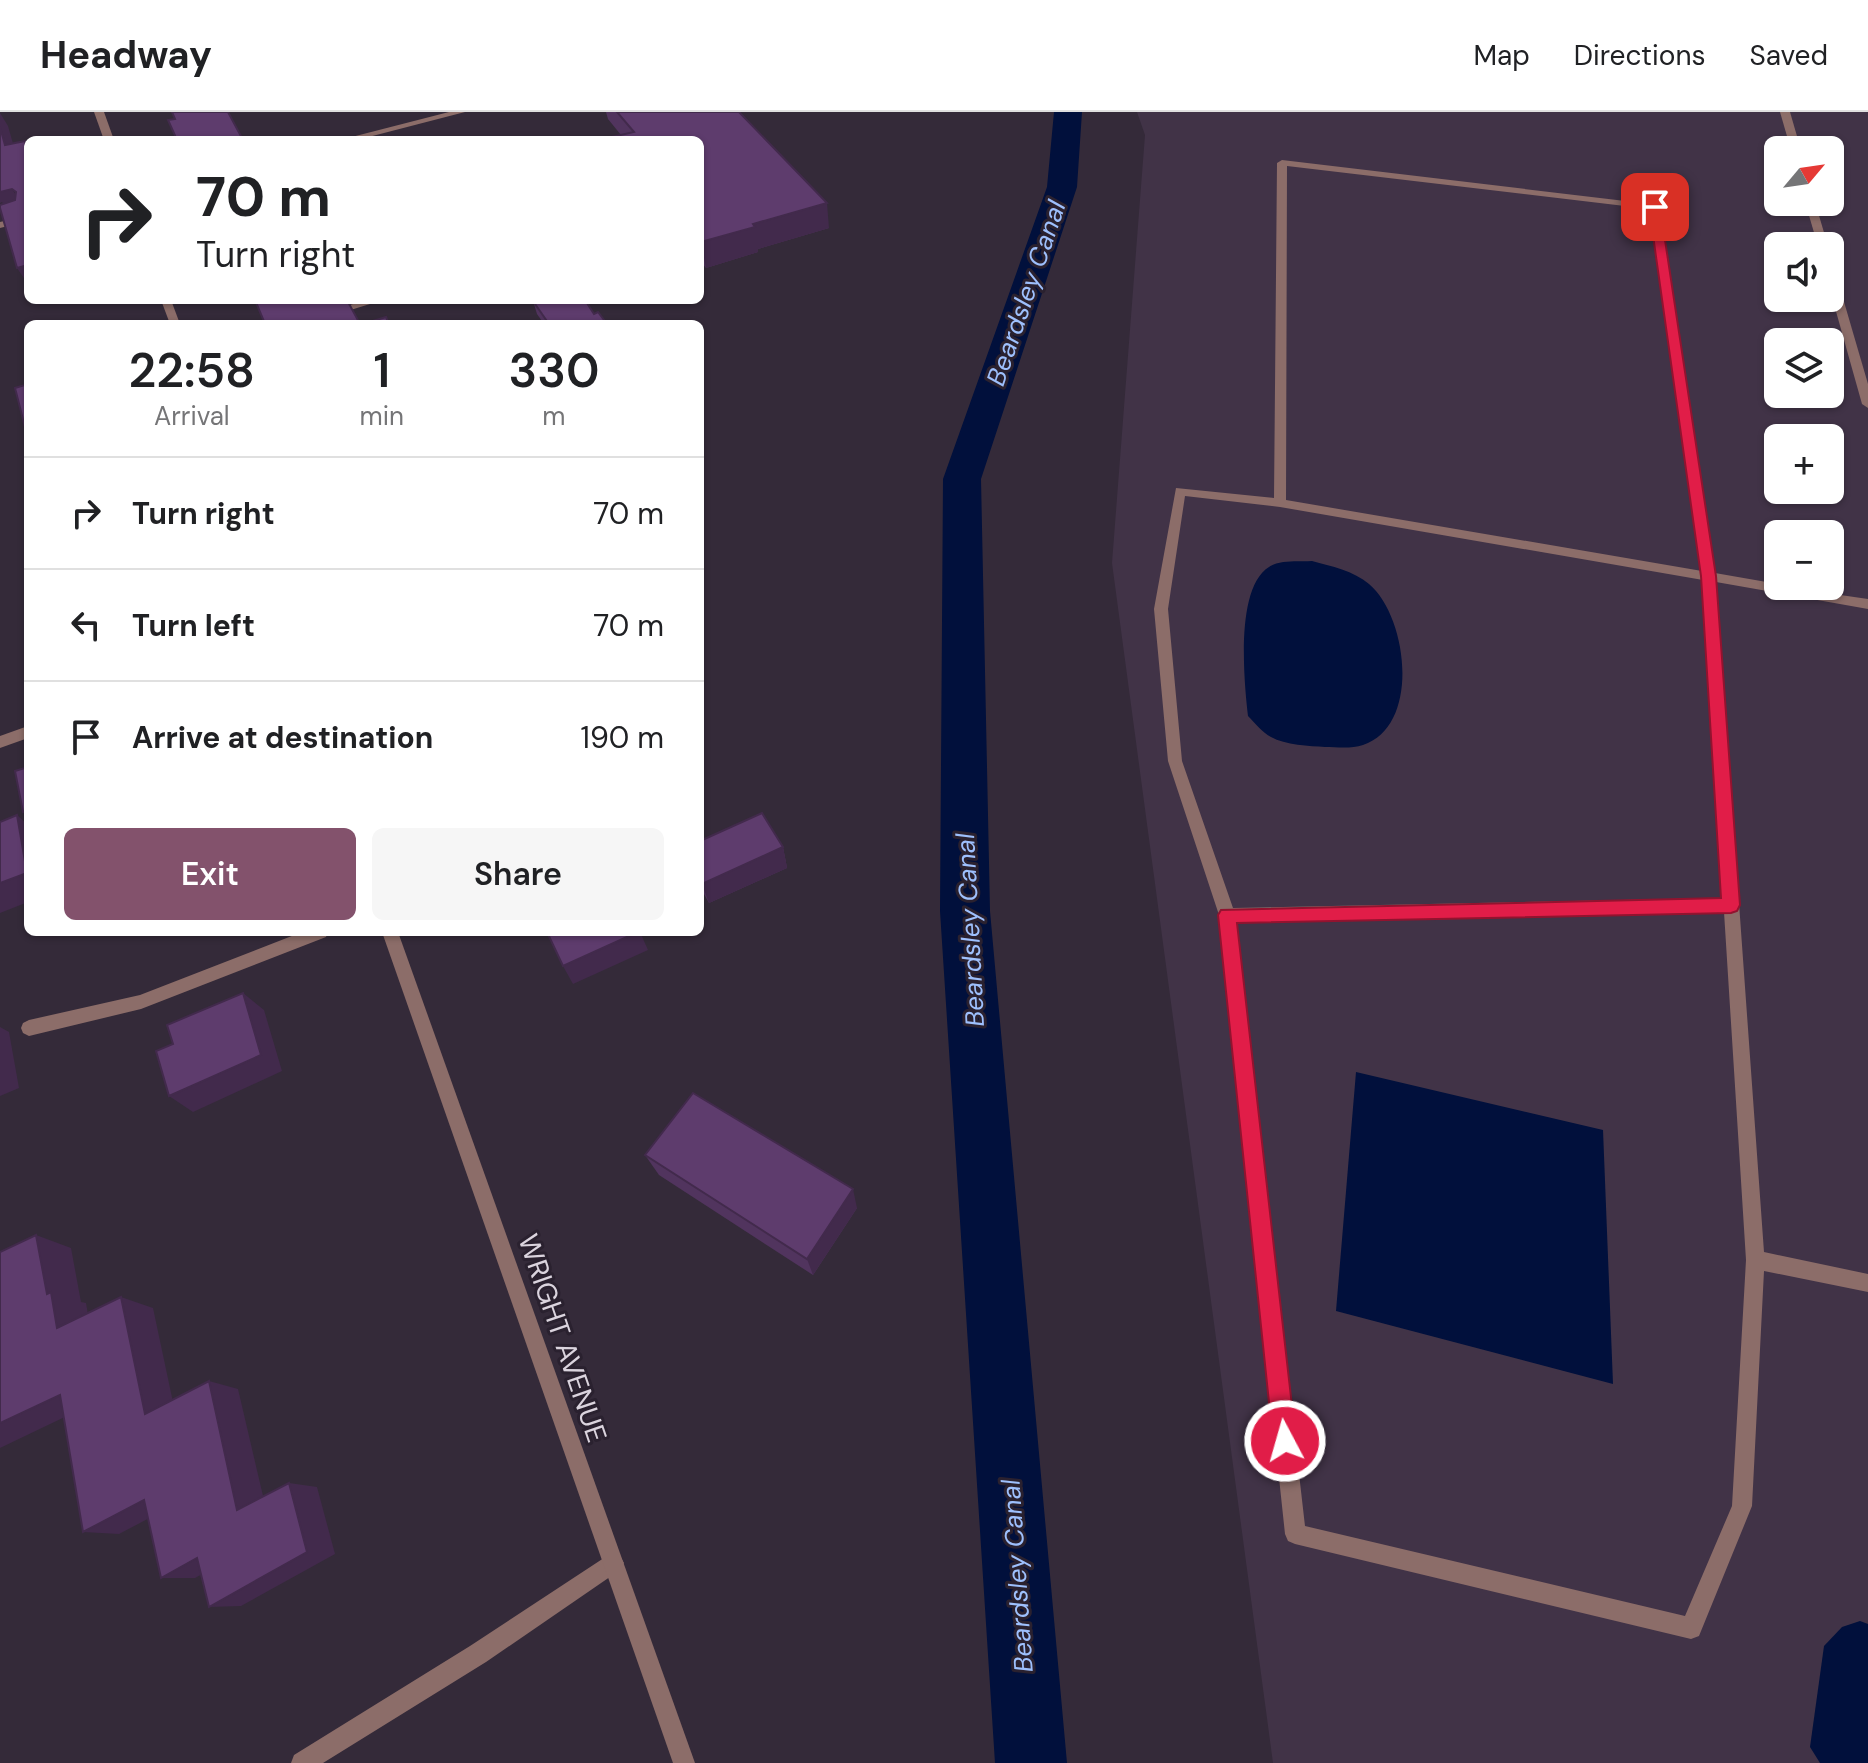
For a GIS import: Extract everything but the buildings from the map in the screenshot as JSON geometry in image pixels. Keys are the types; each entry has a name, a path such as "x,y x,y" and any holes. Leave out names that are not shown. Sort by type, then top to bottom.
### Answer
{"street":[{"path":"99,112 108,136"},
{"path":"361,136 460,112"},
{"path":"1785,112 1792,136"},
{"path":"1280,503 1282,163 1655,207 1709,576 1755,1260 1742,1506 1691,1628 1295,1534 1227,915 1175,761 1161,609 1180,491 1280,503 1709,576 1868,604"},
{"path":"0,225 24,219"},
{"path":"307,320 364,304"},
{"path":"1842,312 1868,404"},
{"path":"0,742 24,733"},
{"path":"1227,915 1731,905"},
{"path":"29,1028 141,1002 310,936"},
{"name":"WRIGHT AVENUE","path":"391,936 684,1763"},
{"path":"1755,1260 1868,1283"},
{"path":"302,1763 478,1654 613,1563"}],"shaded area":[{"path":"1137,112 1868,112 1868,1763 1273,1763 1112,563 1145,135"}],"water":[{"path":"1312,561 1349,572 1369,584 1393,620 1400,644 1401,694 1394,716 1382,734 1363,745 1325,747 1283,742 1268,735 1248,716 1244,636 1251,594 1258,578 1274,564"},
{"path":"1356,1072 1603,1130 1613,1384 1336,1311"},
{"path":"1860,1621 1868,1624 1868,1763 1820,1763 1810,1747 1824,1646 1842,1627"}],"waterway":[{"name":"Beardsley Canal","path":"1031,1763 965,911 962,479 1062,187 1068,112"}],"route":[{"path":"1285,1441 1227,915 1731,905 1709,576 1655,207"}]}
